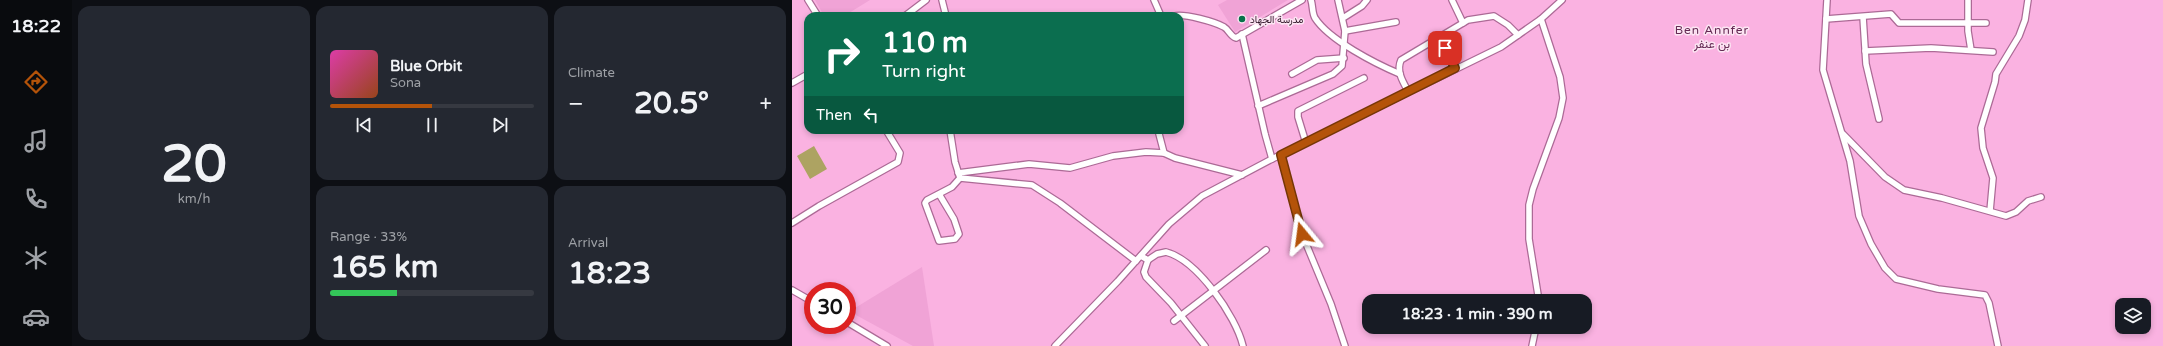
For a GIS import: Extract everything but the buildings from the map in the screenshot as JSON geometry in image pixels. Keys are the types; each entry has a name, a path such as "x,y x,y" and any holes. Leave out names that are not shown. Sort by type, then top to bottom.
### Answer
{"street":[{"path":"808,0 816,12"},
{"path":"910,12 926,0"},
{"path":"942,0 945,12"},
{"path":"1154,0 1159,12"},
{"path":"1184,17 1192,17 1225,28 1234,38 1302,0"},
{"path":"1311,0 1314,16 1321,26 1344,45 1400,74"},
{"path":"1258,106 1333,74 1342,66 1344,58 1345,31 1338,0"},
{"path":"1343,18 1362,6 1367,0"},
{"path":"1452,0 1463,23"},
{"path":"1055,346 1141,256 1169,224 1186,208 1212,191 1272,159 1455,68 1501,47 1541,19 1562,0"},
{"path":"1827,0 1823,70 1850,161 1859,216 1871,244 1891,276 1902,281 1938,289 1985,295 1989,303 1998,346"},
{"path":"1968,0 1968,22 1971,50"},
{"path":"1990,211 1993,178 1983,148 1981,128 1996,74 2019,36 2027,13 2028,0"},
{"path":"1826,19 1891,14 1899,23 1986,23"},
{"path":"1408,91 1400,74 1399,64 1401,60 1468,20 1494,16 1508,25 1518,35"},
{"path":"1863,17 1865,51 1871,93 1879,119"},
{"path":"1538,294 1528,239 1529,205 1533,189 1559,118 1563,98 1560,77 1541,19"},
{"path":"1345,31 1396,22"},
{"path":"1242,34 1258,106 1272,159"},
{"path":"1439,38 1455,68"},
{"path":"1865,51 1931,48 1993,52"},
{"path":"1292,74 1317,60 1344,58"},
{"path":"792,83 804,76"},
{"path":"1306,143 1298,117 1298,111 1364,78"},
{"path":"1841,132 1885,178 1904,190 1990,211 2000,215 2010,215 2016,212 2028,201 2041,197"},
{"path":"792,223 819,206 898,162 900,159 900,153 888,134"},
{"path":"939,194 954,219 958,234 954,239 939,241 924,205 927,200 952,187 959,176 951,134"},
{"path":"1159,134 1164,153"},
{"path":"959,176 1029,164 1070,168 1113,156 1146,152 1164,153 1175,158 1242,175"},
{"path":"1281,155 1302,234 1331,304 1345,346"},
{"path":"959,176 1032,186 1060,203 1136,261"},
{"path":"1174,321 1212,290 1266,250"},
{"path":"1205,346 1181,315 1144,274 1148,260 1162,253 1171,254 1188,265 1212,290 1226,310 1243,346"},
{"path":"1141,256 1148,260"},
{"path":"792,290 804,297"},
{"path":"856,327 887,346"},
{"path":"1532,346 1535,334"}],"shaded area":[{"path":"815,0 870,0 850,12 822,12"},
{"name":"مدرسة الجهاد","path":"1227,0 1288,0 1235,32 1218,5"},
{"path":"814,146 827,169 810,179 797,156"},
{"path":"922,267 934,346 913,346 856,315 856,307"}],"place":[{"name":"مدرسة الجهاد","path":"1242,19"}],"district":[{"name":"Ben Annfer بن عنفر","path":"1712,37"}],"route":[{"path":"1302,234 1281,155 1455,68 1445,48"}]}
